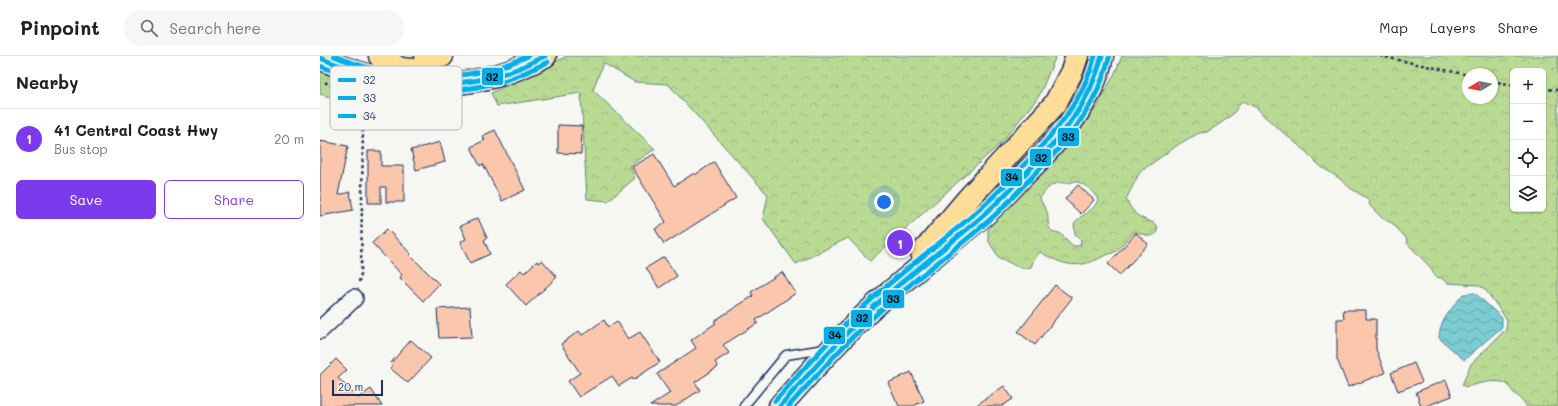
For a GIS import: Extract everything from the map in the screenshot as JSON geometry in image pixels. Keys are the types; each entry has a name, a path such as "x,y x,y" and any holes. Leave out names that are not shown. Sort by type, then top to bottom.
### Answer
{"highway":[{"path":"380,56 395,66"},
{"path":"426,56 442,56"},
{"path":"462,83 489,78 515,70 545,56"},
{"path":"887,295 966,201 1054,104 1072,71 1076,56"},
{"path":"780,406 832,348 887,295 986,213 1060,136 1073,119 1085,99 1100,66 1102,56"},
{"path":"320,58 337,66"},
{"path":"462,69 472,70 474,76 469,82"}],"street":[{"path":"346,56 358,66"},
{"path":"320,330 354,298"}],"lane":[{"path":"744,406 786,355 832,348"}],"path":[{"path":"1380,56 1462,74"},
{"path":"320,78 330,86"},
{"path":"1498,82 1510,84"},
{"path":"1546,89 1558,90"},
{"path":"354,298 358,290 362,274 363,130"}],"green space":[{"path":"567,56 1056,56 1039,96 1001,143 870,261 848,238 796,264 763,219 768,195 668,84 635,82 603,63 593,90 655,149 630,166 635,178 608,201 587,199 581,93 497,106 491,93"},
{"path":"1122,56 1558,56 1558,406 1526,406 1508,385 1503,382 1487,382 1466,387 1462,385 1471,364 1506,329 1507,320 1485,289 1478,285 1448,283 1441,278 1436,277 1431,268 1407,243 1406,238 1392,223 1383,219 1370,206 1368,199 1320,166 1304,150 1265,117 1257,108 1242,101 1233,114 1221,123 1207,132 1199,133 1179,144 1140,172 1126,199 1138,216 1158,227 1156,234 1150,236 1135,232 1114,252 1079,265 1064,263 1040,252 1034,259 1031,267 1027,268 1019,267 999,258 988,240 988,229 1067,146 1098,105","holes":["1074,181 1085,185 1098,199 1094,207 1074,224 1075,234 1081,240 1080,246 1073,246 1060,233 1052,231 1049,226 1047,212 1040,198 1050,186 1058,183 1068,183"]},
{"path":"320,71 330,76 330,97 320,94"}],"water":[{"path":"1475,293 1502,318 1502,327 1464,360 1439,338 1441,326 1447,314 1463,294"}],"building":[{"path":"558,125 582,126 581,154 558,153"},
{"path":"495,130 525,190 502,201 483,164 480,166 471,147 485,140 482,136"},
{"path":"320,141 348,146 338,195 350,192 353,210 320,216"},
{"path":"440,142 445,162 416,170 411,150"},
{"path":"368,151 381,151 381,166 404,166 404,202 386,202 386,187 381,187 381,203 368,203"},
{"path":"654,154 674,186 694,173 695,175 714,162 736,198 664,244 655,229 666,222 632,167"},
{"path":"1078,185 1094,200 1081,214 1065,199"},
{"path":"478,218 487,238 484,240 490,254 470,263 460,242 466,239 460,226"},
{"path":"387,229 439,284 423,301 400,278 402,275 372,243"},
{"path":"1136,233 1148,244 1120,275 1108,264"},
{"path":"664,257 677,276 659,288 646,268"},
{"path":"542,260 557,277 526,306 506,284 521,270 524,273 537,261 538,263"},
{"path":"782,272 796,293 756,320 758,323 723,345 729,353 715,362 718,367 695,382 700,390 676,406 650,406 670,393 657,374 696,348 691,340 716,323 714,321 753,296 751,292"},
{"path":"1055,285 1072,298 1035,345 1018,332"},
{"path":"470,307 472,337 439,338 437,309"},
{"path":"1343,310 1366,310 1366,319 1376,319 1376,349 1385,373 1348,387 1337,359 1337,319 1344,319"},
{"path":"604,320 608,327 617,321 628,339 640,332 660,362 633,380 632,378 619,386 612,376 579,397 568,381 580,373 561,344 579,331 582,335"},
{"path":"411,340 431,358 408,383 390,368 392,366 390,364"},
{"path":"336,359 347,370 338,378 358,398 371,389 382,406 320,406 320,375"},
{"path":"1414,363 1422,382 1398,391 1391,373"},
{"path":"911,372 924,401 913,406 899,406 888,383"},
{"path":"1446,380 1452,396 1426,406 1421,406 1416,392"},
{"path":"1004,386 1013,399 1002,406 975,406"}],"transit line":[{"name":"34","path":"334,56 362,66"},
{"name":"34","path":"462,75 480,72 528,56"},
{"name":"32","path":"462,82 491,77 517,69 545,56"},
{"name":"34","path":"775,401 854,316 894,279 958,228 997,193 1033,156 1066,117 1075,103 1090,73 1095,56"},
{"name":"32","path":"780,406 859,321 899,285 961,235 990,209 1051,147 1072,120 1090,90 1102,56"},
{"name":"32","path":"320,58 342,66"},
{"name":"33","path":"789,406 826,365 878,312 995,215 1057,151 1079,123 1088,108 1096,93 1109,58"},
{"name":"33","path":"462,89 506,80 548,62"},
{"name":"33","path":"320,66 330,70"}],"place":[{"name":"41 Central Coast Hwy","path":"900,243"}]}
